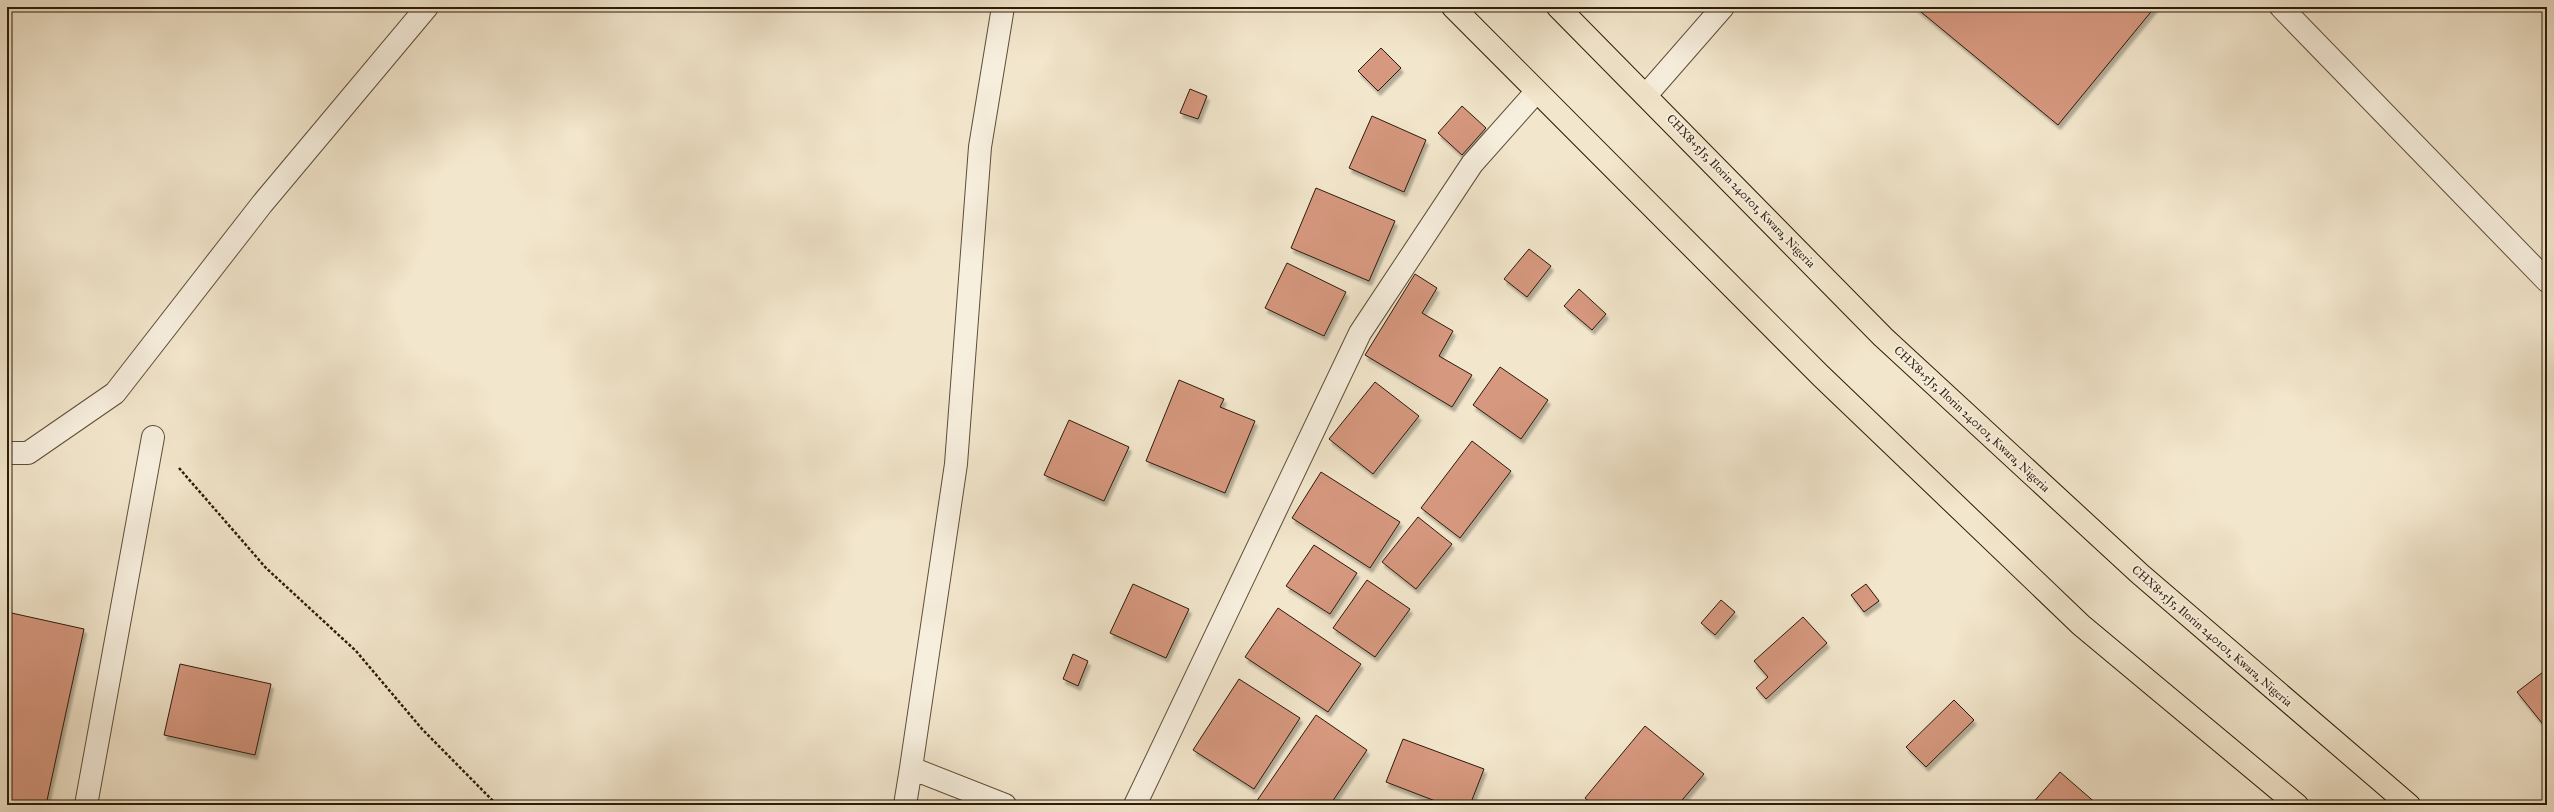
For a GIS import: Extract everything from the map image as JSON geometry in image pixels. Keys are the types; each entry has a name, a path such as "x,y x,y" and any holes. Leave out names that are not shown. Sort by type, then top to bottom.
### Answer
{"main road":[{"path":"1453,7 1536,92 1821,376 2081,625 2297,805"},
{"name":"CHX8+5J5, Ilorin 240101, Kwara, Nigeria","path":"1558,7 1647,94 1883,337 2140,574 2409,805"}],"street":[{"path":"7,453 28,453 114,393 262,204 427,7"},
{"path":"905,805 956,464 980,147 1003,7"},
{"path":"1647,94 1724,7"},
{"path":"2280,7 2547,281"},
{"path":"1135,805 1360,333 1472,164 1536,92"},
{"path":"86,805 153,437"},
{"path":"911,768 1005,805"}],"path":[{"path":"153,437 266,568 356,651 422,730 497,805"}],"building":[{"path":"1915,7 2155,7 2058,125"},
{"path":"1381,48 1401,68 1378,91 1358,71"},
{"path":"1190,89 1207,96 1198,119 1180,113"},
{"path":"1462,106 1486,128 1462,155 1438,133"},
{"path":"1372,116 1426,140 1404,192 1349,168"},
{"path":"1316,188 1395,221 1369,281 1291,248"},
{"path":"1529,249 1551,266 1527,297 1504,279"},
{"path":"1287,263 1346,292 1324,336 1265,308"},
{"path":"1415,274 1437,288 1422,313 1453,331 1439,356 1472,375 1452,407 1365,355"},
{"path":"1579,289 1606,314 1592,330 1564,306"},
{"path":"1500,367 1548,400 1521,439 1473,405"},
{"path":"1179,380 1224,399 1220,407 1255,421 1225,493 1146,461"},
{"path":"1375,382 1419,416 1373,474 1329,439"},
{"path":"1069,420 1129,447 1104,501 1044,475"},
{"path":"1472,441 1511,471 1460,538 1421,508"},
{"path":"1321,472 1400,522 1370,568 1292,518"},
{"path":"1418,517 1452,544 1416,589 1382,562"},
{"path":"1314,545 1357,573 1330,614 1286,586"},
{"path":"1367,580 1410,609 1375,657 1333,628"},
{"path":"1133,584 1189,609 1166,658 1110,633"},
{"path":"1866,584 1879,601 1864,612 1851,595"},
{"path":"1721,600 1735,612 1715,635 1701,623"},
{"path":"1278,608 1361,664 1328,712 1245,657"},
{"path":"7,612 84,629 46,805 7,805"},
{"path":"1803,617 1827,643 1766,699 1756,688 1768,677 1754,661"},
{"path":"1073,654 1088,661 1078,686 1063,679"},
{"path":"180,664 271,684 255,755 164,735"},
{"path":"2547,669 2547,727 2546,728 2517,692"},
{"path":"1239,679 1300,718 1254,789 1193,750"},
{"path":"1954,700 1974,720 1926,767 1906,747"},
{"path":"1316,715 1367,750 1330,805 1254,805"},
{"path":"1645,726 1704,774 1678,805 1593,805 1585,798"},
{"path":"1403,739 1484,769 1470,805 1436,805 1438,802 1386,782"},
{"path":"2060,772 2098,805 2031,805"}]}
